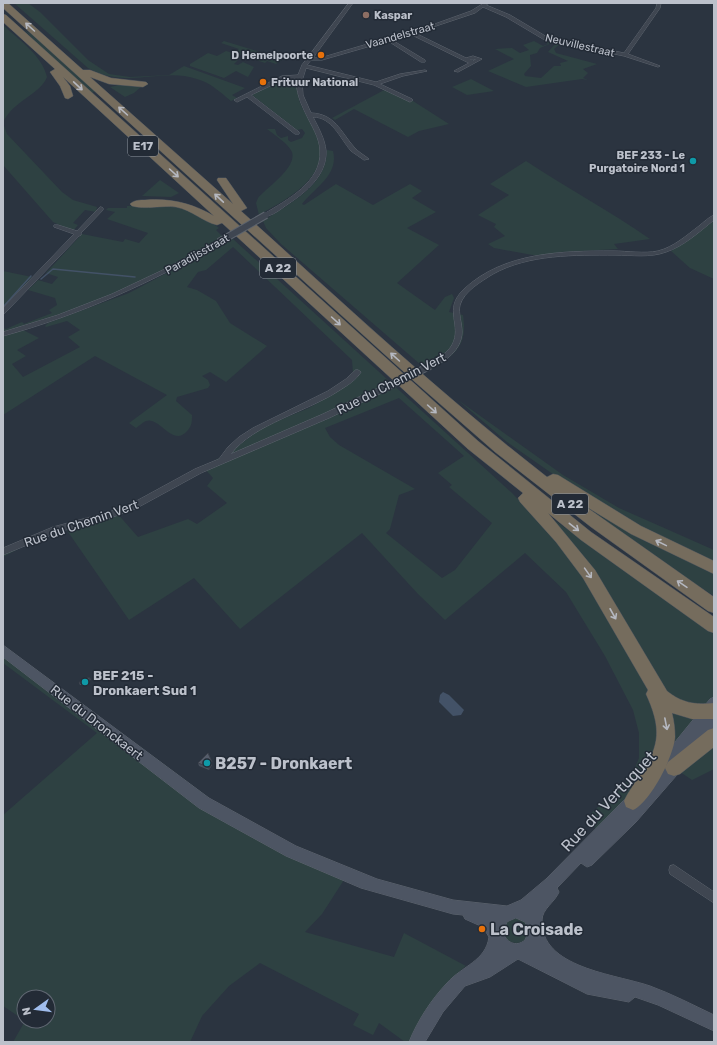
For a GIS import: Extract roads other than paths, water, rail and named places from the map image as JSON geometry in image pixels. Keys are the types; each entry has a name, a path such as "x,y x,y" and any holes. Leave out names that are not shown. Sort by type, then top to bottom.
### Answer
{"highway":[{"name":"E17","path":"3,3 60,52 258,234"},
{"name":"E17","path":"3,17 248,241"},
{"path":"39,50 60,77 68,96"},
{"path":"60,52 82,69 100,79 121,84 144,82"},
{"path":"222,180 242,209 282,250 289,261"},
{"path":"139,201 166,202 186,205 199,210 236,235 266,258"},
{"name":"A 22","path":"258,234 434,392 511,458 565,500 714,606"},
{"name":"A 22","path":"248,241 457,432 511,477 581,532 714,626"},
{"path":"434,392 458,407 527,462 571,492 636,530 714,567"},
{"path":"457,432 472,449 537,511 561,538 594,582 658,691 665,699 674,706 685,711 712,711"},
{"path":"626,638 659,702 667,731 665,747 661,757 633,801"},
{"path":"674,768 714,736"}],"main road":[{"name":"Rue du Dronckaert","path":"3,650 191,794 217,816 277,853 332,874 453,906"},
{"name":"Rue du Vertuquet","path":"535,930 536,912 541,904 631,817 674,768 712,711"},
{"name":"Rue du Vertuquet","path":"510,911 531,901 551,884 633,801 712,711"},
{"path":"453,906 488,922 505,946 588,986 671,1004"},
{"path":"453,906 510,911 526,914 545,952 569,968 596,979 644,992 714,1023"},
{"path":"417,1042 437,1008 454,986 490,959 496,950 498,920 510,911"},
{"path":"466,976 484,974 518,951 531,946 535,930"}],"street":[{"name":"Paradijsstraat","path":"3,334 60,317 127,291 220,242 266,215 296,196 313,180 321,169 323,162 323,150 321,137 300,94 300,77 304,66 350,3"},
{"path":"625,55 658,8 659,3"},
{"name":"Vaandelstraat","path":"310,59 320,59 453,20 485,5"},
{"name":"Neuvillestraat","path":"485,5 508,16 545,38 625,55 658,66"},
{"path":"411,32 473,63"},
{"path":"388,39 423,61"},
{"path":"456,71 480,59 473,57 466,59"},
{"path":"304,66 376,84 410,100"},
{"path":"376,84 402,75 425,71"},
{"path":"237,100 284,77 300,77"},
{"path":"248,95 298,133"},
{"path":"310,115 320,116 334,125 344,134 352,148 366,159"},
{"path":"3,312 101,209"},
{"name":"Rue du Chemin Vert","path":"3,552 56,529 127,509 222,460 326,416 430,366 449,355 457,342 459,330 456,310 460,298 494,272 506,266 542,257 590,253 650,254 661,252 673,247 714,217"},
{"path":"56,226 78,234"},
{"name":"Rue du Chemin Vert","path":"222,460 226,452 263,425 310,405 348,382 358,372"},
{"path":"674,870 714,898"}],"water":[{"path":"443,692 449,695 464,710 461,715 453,716 439,702 440,695"}],"waterway":[{"path":"41,279 53,269 135,277"},
{"path":"3,307 31,276"}],"place":[{"name":"Kaspar","path":"366,15"},
{"name":"D Hemelpoorte","path":"321,55"},
{"name":"Frituur National","path":"263,82"},
{"name":"BEF 233 - Le Purgatoire Nord 1","path":"693,161"},
{"name":"BEF 215 - Dronkaert Sud 1","path":"85,682"},
{"name":"B257 - Dronkaert","path":"207,763"},
{"name":"La Croisade","path":"482,929"}]}
